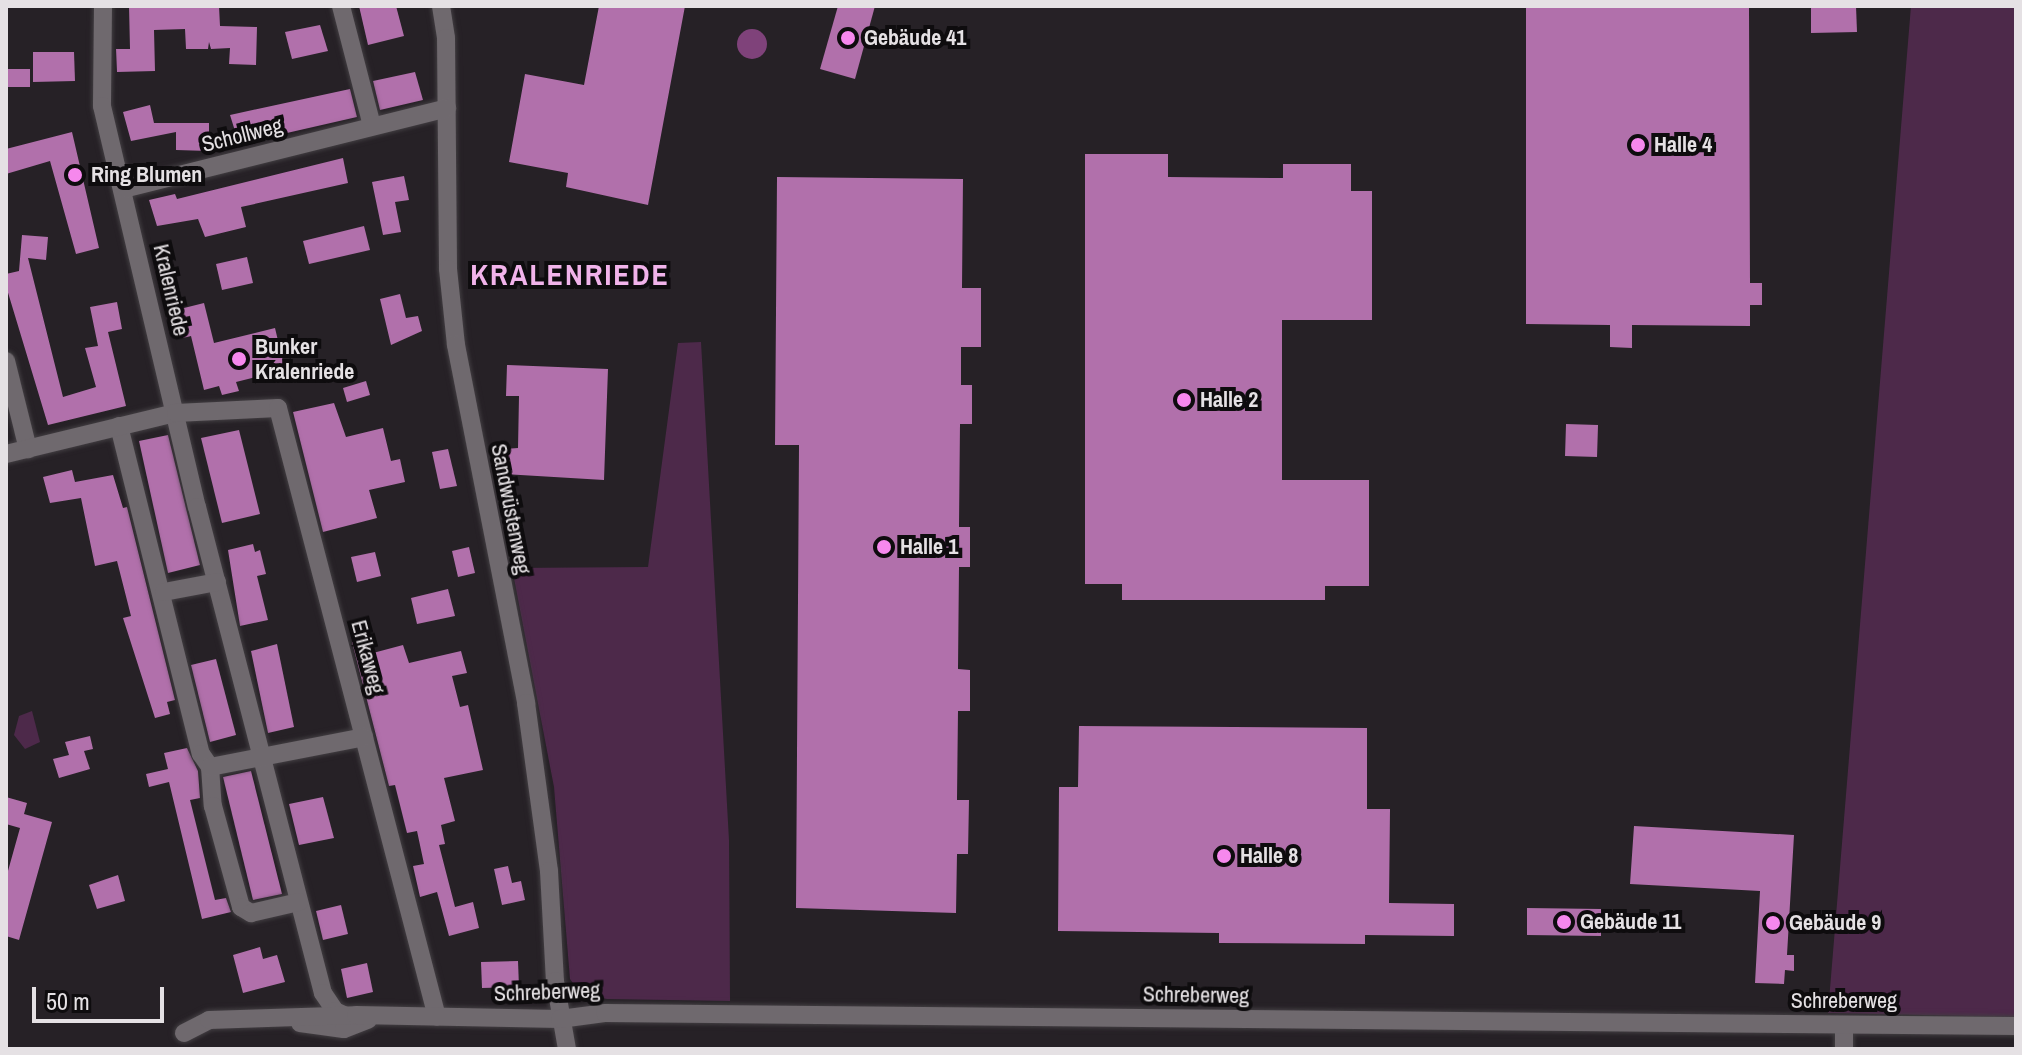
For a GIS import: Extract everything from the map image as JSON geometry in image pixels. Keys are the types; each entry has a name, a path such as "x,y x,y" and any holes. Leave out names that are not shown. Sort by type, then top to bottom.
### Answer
{"street":[{"name":"Kralenriede","path":"103,6 102,106 217,582 323,993 335,1011 346,1016"},
{"path":"341,6 372,126"},
{"name":"Sandwüstenweg","path":"441,6 447,108 448,269 458,362 526,703 549,871 560,1019"},
{"name":"Schollweg","path":"123,189 447,108"},
{"path":"6,361 28,449"},
{"name":"Erikaweg","path":"176,413 278,408 437,1017"},
{"path":"6,454 176,413"},
{"path":"119,426 164,592 164,613 201,754 210,767 213,806 241,907 251,913 299,902"},
{"path":"164,592 217,582"},
{"path":"210,767 364,737"},
{"name":"Schreberweg","path":"184,1033 209,1020 346,1016 560,1019 605,1013 2016,1026"},
{"name":"Schreberweg","path":"285,1020 344,1029 377,1016"},
{"path":"555,1049 560,1019"},
{"path":"560,1019 567,1049"},
{"path":"1844,1026 1844,1049"}],"shaded area":[{"path":"1911,6 2016,6 2016,1017 1828,1013"},
{"path":"752,29 763,33 767,44 763,55 752,59 741,55 737,44 741,33"},
{"path":"701,342 729,840 730,1001 607,999 581,994 570,979 554,787 512,568 648,567 678,343"},
{"path":"32,711 40,742 25,749 14,735 19,716"}],"building":[{"path":"129,6 219,6 220,26 257,27 256,65 229,64 230,48 211,49 209,42 208,49 186,49 185,29 154,30 155,71 117,72 116,49 130,49"},
{"path":"359,6 396,6 404,36 368,45"},
{"path":"599,6 685,6 648,205 566,187 568,173 509,162 525,74 584,85"},
{"name":"Gebäude 41","path":"838,6 875,6 855,79 820,69"},
{"name":"Halle 4","path":"1526,6 1749,6 1750,283 1762,283 1762,305 1750,305 1750,326 1632,325 1632,348 1610,347 1610,325 1526,324"},
{"path":"1811,6 1856,6 1857,32 1811,33"},
{"path":"320,25 328,51 292,59 285,32"},
{"path":"33,52 74,52 75,81 33,82"},
{"path":"6,69 30,69 30,87 6,87"},
{"path":"415,72 423,100 380,110 373,81"},
{"path":"350,89 357,117 239,144 230,115"},
{"path":"150,105 154,123 209,123 209,151 176,150 176,132 131,141 123,112"},
{"path":"72,132 99,248 76,254 50,161 6,174 6,149"},
{"name":"Halle 2","path":"1085,154 1168,154 1168,177 1283,178 1283,164 1351,164 1351,191 1372,191 1372,320 1282,320 1282,480 1369,480 1369,586 1325,586 1325,600 1122,600 1122,584 1085,584"},
{"path":"343,158 348,183 241,207 246,227 205,237 198,219 157,226 149,200 175,194 177,199"},
{"path":"404,176 409,200 395,202 401,232 383,235 372,182"},
{"name":"Halle 1","path":"777,177 963,179 962,288 981,288 981,347 961,347 961,385 972,385 972,424 960,424 959,527 970,527 970,567 959,567 958,669 970,670 970,711 958,711 957,800 969,800 968,854 957,854 956,913 796,908 799,445 775,445"},
{"path":"364,226 370,250 309,264 303,241"},
{"path":"22,235 48,237 46,260 28,258 63,397 96,387 85,348 98,346 90,307 117,302 122,329 108,332 126,406 48,425 6,286 6,274 19,271"},
{"path":"247,257 253,283 222,290 216,264"},
{"path":"400,294 406,318 418,316 422,331 391,345 380,299"},
{"name":"Bunker Kralenriede","path":"204,303 214,343 275,328 285,370 236,382 239,391 222,395 219,386 204,390 191,336 183,338 176,310"},
{"path":"507,365 608,369 604,480 503,474 504,449 518,448 519,396 506,396"},
{"path":"366,381 370,395 347,402 343,388"},
{"path":"334,403 346,437 383,428 391,461 400,459 405,482 369,490 377,518 323,532 293,412"},
{"path":"1566,424 1598,425 1597,457 1565,456"},
{"path":"239,430 260,514 222,523 201,438"},
{"path":"168,435 200,565 168,573 139,441"},
{"path":"448,449 457,486 440,489 432,452"},
{"path":"72,470 75,482 113,475 123,508 127,507 175,700 167,702 170,714 155,718 123,618 131,616 117,561 95,566 81,498 50,503 43,477"},
{"path":"253,544 255,552 260,550 266,574 257,576 268,620 240,626 228,550"},
{"path":"469,547 475,573 458,577 452,551"},
{"path":"375,552 381,576 357,582 351,557"},
{"path":"448,589 455,616 417,624 411,598"},
{"path":"369,639 373,653 403,645 409,663 461,651 467,673 452,676 460,707 468,705 483,770 444,778 455,821 441,825 445,844 439,845 455,907 473,902 479,928 449,936 437,892 420,897 413,866 424,864 417,831 407,833 395,785 389,786 352,642"},
{"path":"277,644 294,727 268,733 251,651"},
{"path":"216,659 236,735 210,742 191,665"},
{"name":"Halle 8","path":"1079,726 1367,728 1367,809 1390,809 1389,903 1454,904 1454,936 1365,935 1365,944 1219,943 1219,933 1058,931 1059,787 1078,787"},
{"path":"90,736 93,749 84,751 90,769 59,778 53,759 69,755 65,742"},
{"path":"187,748 198,771 200,798 190,800 215,900 226,898 231,912 202,919 169,782 149,787 146,774 168,769 164,753"},
{"path":"251,771 282,894 253,900 223,777"},
{"path":"6,797 27,803 24,814 52,822 19,940 6,936 6,878 20,828 6,824"},
{"path":"323,797 334,838 299,845 289,804"},
{"name":"Gebäude 9","path":"1634,826 1794,835 1787,955 1794,955 1794,971 1785,970 1784,984 1755,983 1760,891 1630,884"},
{"path":"508,866 512,883 521,881 525,900 502,905 494,869"},
{"path":"118,875 125,901 97,909 89,885"},
{"path":"341,905 348,934 323,940 316,911"},
{"name":"Gebäude 11","path":"1527,908 1601,909 1601,936 1527,935"},
{"path":"260,947 263,959 277,955 285,982 243,993 233,955"},
{"path":"518,961 519,987 482,988 481,962"},
{"path":"367,963 373,992 347,998 341,969"}],"place":[{"name":"Gebäude 41","path":"848,38"},
{"name":"Halle 4","path":"1638,145"},
{"name":"Ring Blumen","path":"75,175"},
{"name":"Bunker Kralenriede","path":"239,359"},
{"name":"Halle 2","path":"1184,400"},
{"name":"Halle 1","path":"884,547"},
{"name":"Halle 8","path":"1224,856"},
{"name":"Gebäude 11","path":"1564,922"},
{"name":"Gebäude 9","path":"1773,923"}],"district":[{"name":"KRALENRIEDE","path":"570,274"}]}
